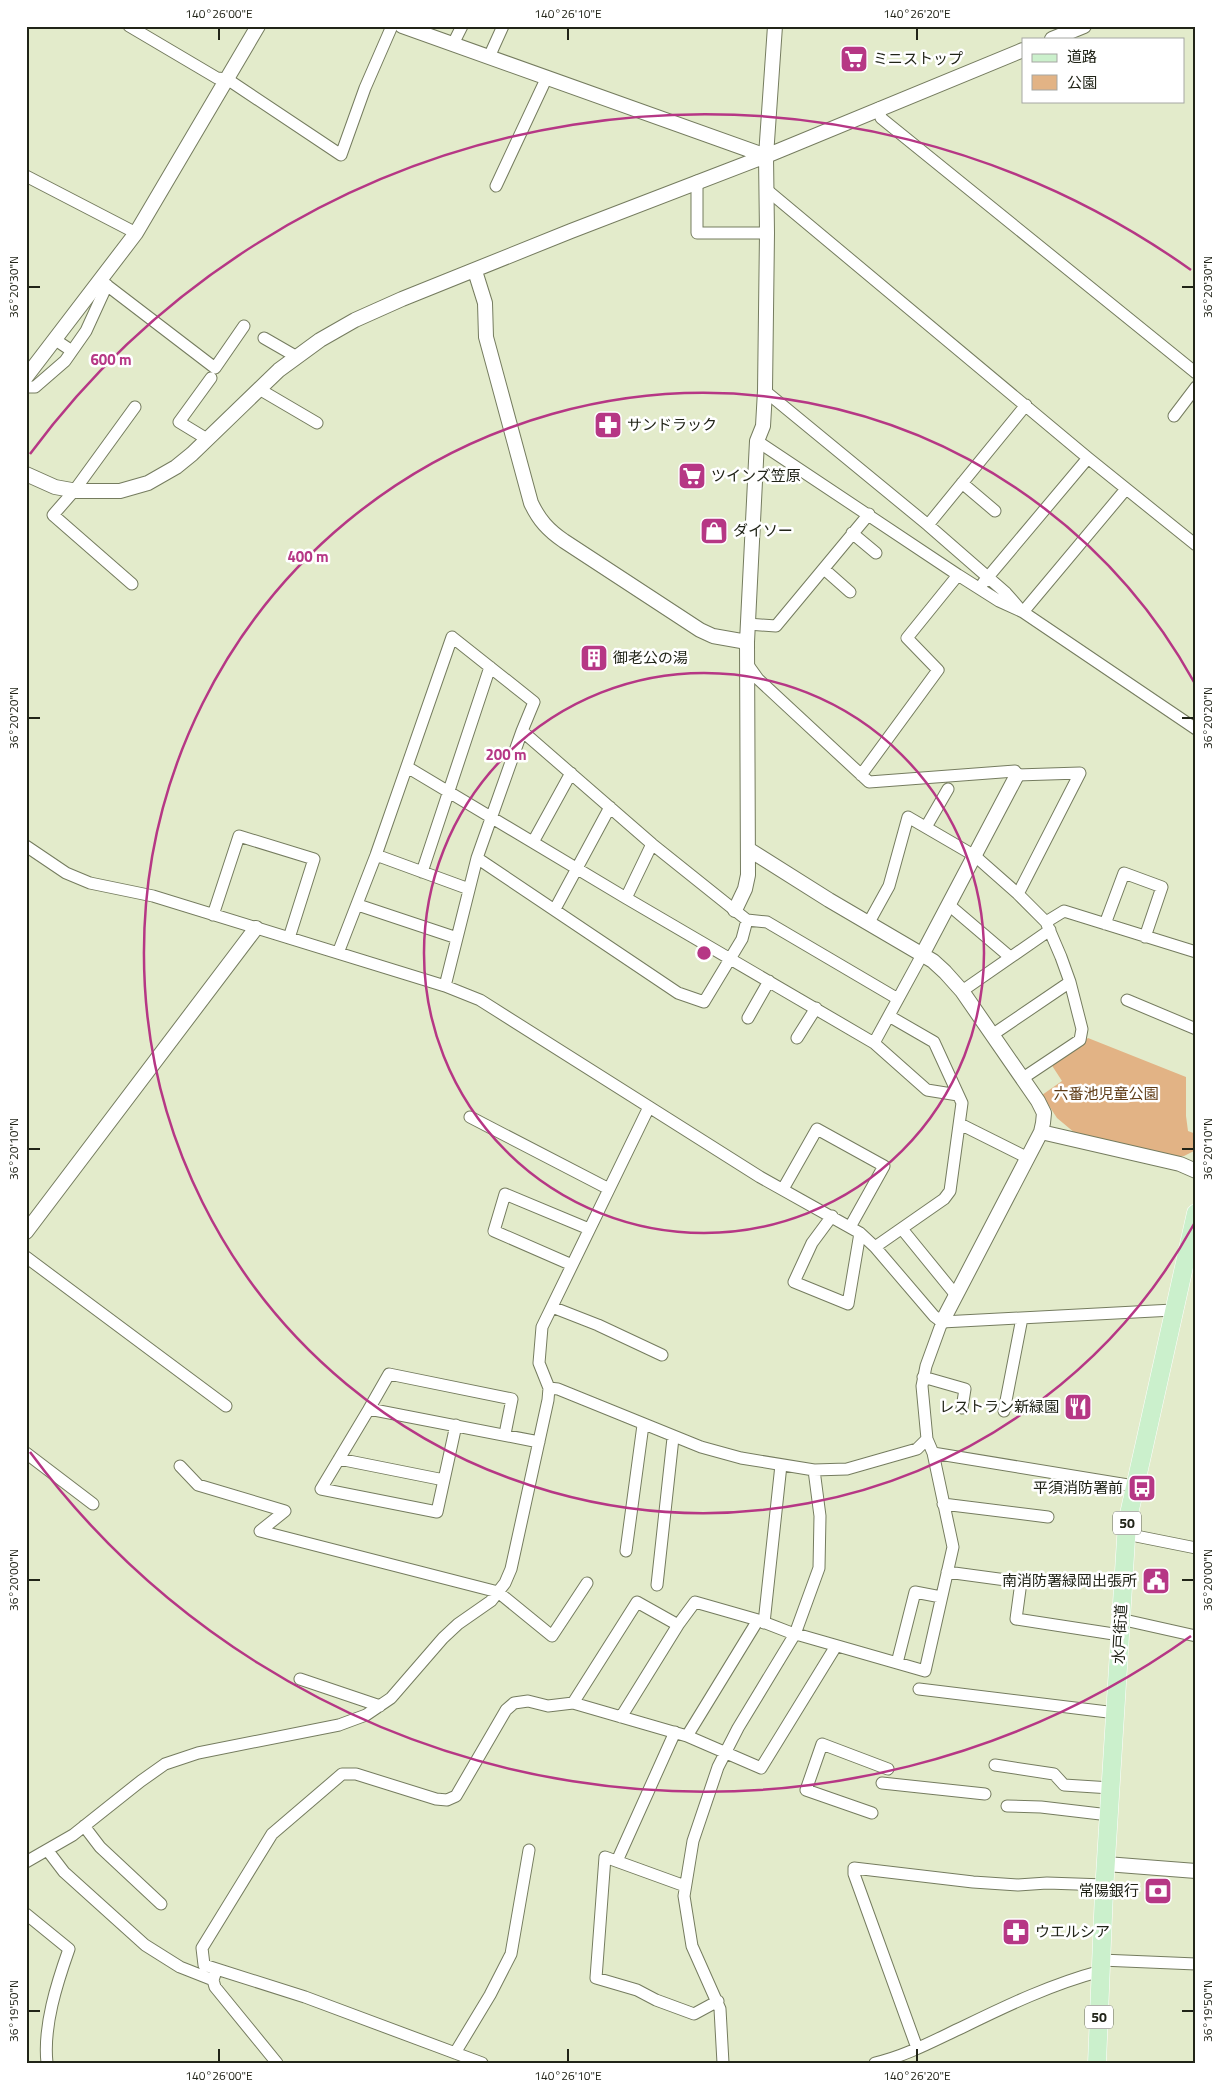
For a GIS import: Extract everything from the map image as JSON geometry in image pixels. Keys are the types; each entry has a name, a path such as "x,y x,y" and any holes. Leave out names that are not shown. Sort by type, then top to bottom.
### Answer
{"main road":[{"name":"水戸街道","path":"1097,2063 1104,1885 1110,1815 1126,1534 1134,1486 1173,1310 1192,1248 1196,1213"}],"street":[{"path":"129,26 217,78 227,78 341,155 365,88 392,26"},
{"path":"26,377 54,339 104,282 136,233 258,26"},
{"path":"402,26 766,156"},
{"path":"453,44 462,26"},
{"path":"489,57 503,26"},
{"path":"1054,38 1084,26"},
{"path":"735,910 746,889 748,875 748,624 757,440 763,426 765,391 768,232 766,156 773,27"},
{"path":"26,474 55,487 74,491 113,492 148,483 176,467 297,356 334,332 368,314 697,181 766,156 1022,50"},
{"path":"496,186 546,77"},
{"path":"879,108 881,118 1196,372"},
{"path":"26,176 136,233"},
{"path":"697,181 697,232 768,232"},
{"path":"767,190 1088,458 1196,545"},
{"path":"476,271 485,302 486,336 531,503 536,515 546,529 700,630 713,636 748,642"},
{"path":"104,282 215,368 244,326"},
{"path":"26,387 34,387 65,361 86,331 104,282"},
{"path":"264,338 297,356"},
{"path":"54,339 72,351"},
{"path":"207,439 179,422 212,378"},
{"path":"1174,416 1196,387"},
{"path":"259,389 317,423"},
{"path":"765,391 928,525 1006,592 1023,612"},
{"path":"928,525 1026,405"},
{"path":"132,584 53,515 74,491 135,407"},
{"path":"757,440 980,587 998,601 1023,612 1196,729"},
{"path":"980,587 1088,458"},
{"path":"962,483 995,510"},
{"path":"1023,612 1126,488"},
{"path":"748,624 776,626 869,514"},
{"path":"852,533 876,553"},
{"path":"824,569 850,592"},
{"path":"860,775 938,670 906,638 958,574"},
{"path":"338,953 358,905 452,637 534,702 468,889 445,986"},
{"path":"748,665 758,679 869,782 1015,772 1017,775 1080,773 1018,894"},
{"path":"422,872 490,667"},
{"path":"522,732 652,844 747,920 767,922 898,999"},
{"path":"407,767 874,1043 927,1090 958,1094"},
{"path":"533,842 570,773"},
{"path":"874,1043 1017,775"},
{"path":"926,827 948,789"},
{"path":"555,910 610,807"},
{"path":"868,924 889,886 908,816 975,856 1018,894 1048,926 1070,982 1082,1029 1080,1040 1023,1078"},
{"path":"214,915 239,836 314,859 289,938"},
{"path":"626,898 652,844"},
{"path":"26,846 66,874 90,883 153,896 445,986 480,1000 649,1107 783,1189 855,1230 875,1247 934,1316 942,1322 1173,1310"},
{"path":"621,1718 678,1625 695,1602 761,1621 795,1634 925,1671 953,1546 933,1453 927,1440 922,1386 923,1377 942,1322 955,1294 1043,1123 1044,1112 1023,1078 962,990 945,972 922,954 868,924 748,849"},
{"path":"376,855 468,889"},
{"path":"478,858 678,993 704,1002 742,939 747,920"},
{"path":"1105,924 1124,873 1162,887 1145,937"},
{"path":"358,905 457,938"},
{"path":"949,905 1010,957"},
{"path":"962,990 1010,957 1064,911 1196,952"},
{"path":"26,1232 256,928"},
{"path":"748,1018 769,981"},
{"path":"992,1035 1070,982"},
{"path":"1127,1000 1196,1029"},
{"path":"797,1038 816,1008"},
{"path":"875,1247 944,1199 950,1191 962,1103 934,1042 889,1016"},
{"path":"26,1862 48,1851 84,1826 165,1764 180,1758 339,1725 366,1715 391,1698 443,1638 458,1624 491,1601 510,1569 539,1442 549,1388 539,1363 542,1327 649,1107"},
{"path":"470,1117 609,1189"},
{"path":"960,1124 1026,1157"},
{"path":"783,1189 817,1128 884,1166 855,1230 848,1304 794,1282 812,1243 832,1216"},
{"path":"1040,1132 1180,1164 1196,1171"},
{"path":"572,1265 494,1232 505,1194 589,1229"},
{"path":"902,1229 955,1294"},
{"path":"26,1256 226,1406"},
{"path":"552,1307 598,1325 662,1355"},
{"path":"1004,1411 1022,1318"},
{"path":"456,1426 437,1512 321,1489 389,1374 512,1399 505,1434"},
{"path":"923,1377 965,1389 962,1408"},
{"path":"549,1388 558,1389 673,1438 723,1454 814,1470 847,1469 917,1449 927,1440"},
{"path":"369,1409 539,1442"},
{"path":"626,1551 643,1425"},
{"path":"657,1585 673,1438"},
{"path":"26,1453 93,1504"},
{"path":"933,1453 1134,1486"},
{"path":"339,1459 444,1480"},
{"path":"687,1736 761,1621 781,1465"},
{"path":"180,1466 198,1485 285,1511 260,1531 498,1592 552,1636 587,1583"},
{"path":"723,2063 720,2009 692,1946 684,1906 686,1886 693,1841 724,1751 795,1634 819,1568 820,1516 814,1470"},
{"path":"943,1504 1048,1517"},
{"path":"1126,1534 1196,1548"},
{"path":"947,1572 1021,1582 1016,1619 1120,1627 1196,1636"},
{"path":"897,1664 914,1592 941,1597"},
{"path":"573,1703 637,1602 678,1625"},
{"path":"276,2063 215,1987 215,1975 204,1965 202,1948 272,1834 342,1774 356,1774 436,1799 447,1800 456,1796 506,1710 514,1703 528,1701 548,1706 573,1703 674,1732 724,1751 761,1768 836,1646"},
{"path":"300,1679 380,1706"},
{"path":"919,1689 1116,1713"},
{"path":"617,1861 674,1732"},
{"path":"872,1813 806,1790 822,1744 888,1770"},
{"path":"995,1765 1054,1774 1064,1784 1111,1788"},
{"path":"882,1783 985,1794"},
{"path":"1007,1806 1041,1807 1110,1815"},
{"path":"84,1826 100,1847 161,1904"},
{"path":"455,2053 490,1995 511,1954 530,1850"},
{"path":"48,1851 64,1872 145,1945 180,1967 305,1997 482,2063"},
{"path":"686,1886 605,1857 596,1978 637,1990 656,2000 694,2014 718,2001"},
{"path":"1106,1864 1196,1871"},
{"path":"917,2048 854,1874 854,1868 973,1882 1018,1885 1047,1883 1104,1885"},
{"path":"26,1914 69,1949 54,1994 47,2063"},
{"path":"875,2063 917,2048 1025,1997 1101,1965 1196,1964"}],"green space":[{"name":"六番池児童公園","path":"1088,1038 1186,1077 1188,1131 1196,1134 1196,1150 1184,1156 1175,1156 1075,1133 1057,1118 1042,1095 1062,1081 1051,1064"}],"place":[{"name":"ミニストップ","path":"854,59"},
{"name":"サンドラック","path":"608,425"},
{"name":"ツインズ笠原","path":"692,476"},
{"name":"ダイソー","path":"714,531"},
{"name":"御老公の湯","path":"594,658"},
{"name":"レストラン新緑園","path":"1078,1407"},
{"name":"平須消防署前","path":"1142,1488"},
{"name":"南消防署緑岡出張所","path":"1156,1581"},
{"name":"常陽銀行","path":"1158,1891"},
{"name":"ウエルシア","path":"1016,1932"}]}
